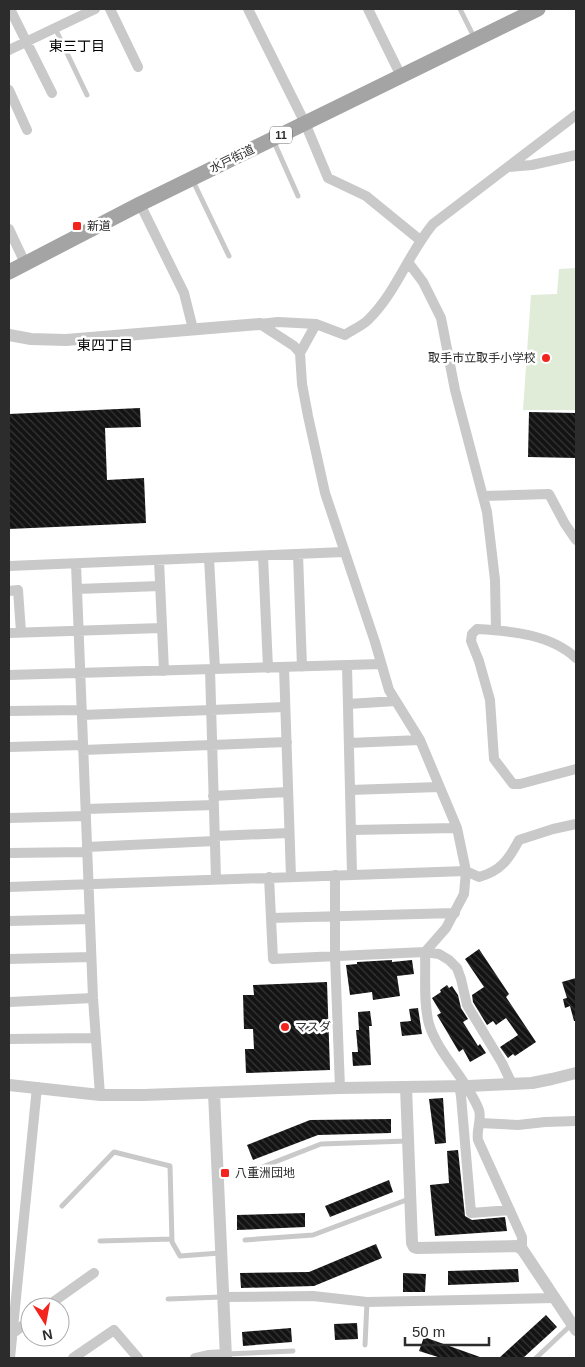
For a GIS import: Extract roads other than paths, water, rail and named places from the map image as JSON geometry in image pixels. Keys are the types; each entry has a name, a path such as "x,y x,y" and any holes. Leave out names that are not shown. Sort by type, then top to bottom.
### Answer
{"main road":[{"name":"水戸街道","path":"9,272 192,178 536,9"}],"street":[{"path":"10,9 52,93"},
{"path":"9,50 95,9"},
{"path":"110,9 138,67"},
{"path":"248,9 305,123 328,178 366,196 420,240"},
{"path":"368,9 401,76"},
{"path":"9,90 28,130"},
{"path":"9,335 30,339 66,340 278,322 316,324 345,335 366,322 382,304 420,240 434,224 576,115"},
{"path":"508,167 532,165 576,155"},
{"path":"140,204 184,293 193,329"},
{"path":"9,229 26,262"},
{"path":"408,262 423,282 442,318 455,390 487,512 494,580 496,630"},
{"path":"260,324 294,346 300,353"},
{"path":"316,324 300,353 302,384 315,453 325,493 375,642 389,690 420,740 457,828 466,870 464,894 455,913 446,928 425,952 427,1010 430,1025 436,1039 478,1110 480,1123 477,1135 480,1147 522,1237 522,1249"},
{"path":"483,496 549,494 576,540"},
{"path":"9,566 344,552"},
{"path":"298,554 302,666"},
{"path":"263,556 268,668"},
{"path":"209,558 216,880"},
{"path":"159,560 164,670"},
{"path":"76,564 94,1038 100,1095"},
{"path":"77,589 160,586"},
{"path":"9,591 18,590 21,632"},
{"path":"9,633 161,628"},
{"path":"576,658 567,649 536,636 478,629 472,634 471,641 490,700 494,759 513,784 520,784 576,769"},
{"path":"9,675 382,664"},
{"path":"347,665 352,874"},
{"path":"284,667 290,877"},
{"path":"348,704 396,702"},
{"path":"9,712 211,710 285,707"},
{"path":"349,743 420,740"},
{"path":"9,747 83,748 286,742"},
{"path":"350,790 439,787"},
{"path":"9,818 86,813 288,792"},
{"path":"9,887 466,870 479,877 493,873 510,857 519,840 576,824"},
{"path":"351,830 457,828"},
{"path":"9,853 289,834"},
{"path":"335,875 335,956 340,1088"},
{"path":"269,878 273,959 425,952 439,954 457,968 467,1005 502,1063 512,1084"},
{"path":"271,918 455,913"},
{"path":"9,921 90,919"},
{"path":"9,959 91,957"},
{"path":"9,1002 93,998"},
{"path":"9,1039 94,1038"},
{"path":"9,1084 100,1095 214,1093 512,1084 552,1079 576,1073"},
{"path":"463,1086 462,1096 471,1213 510,1210"},
{"path":"10,1358 37,1087"},
{"path":"406,1087 409,1199 414,1247 517,1246 522,1249 574,1327"},
{"path":"195,1358 208,1355 226,1356 214,1093"},
{"path":"480,1123 518,1125 576,1121"},
{"path":"60,1297 94,1273"},
{"path":"223,1297 313,1296 367,1302 555,1298"},
{"path":"12,1334 20,1328"},
{"path":"73,1358 114,1330 138,1358"}],"lane":[{"path":"460,9 475,39"},
{"path":"55,28 87,95"},
{"path":"272,139 298,196"},
{"path":"192,178 229,256"},
{"path":"257,1169 321,1144 407,1141"},
{"path":"62,1206 114,1152 170,1166 172,1239 180,1256 222,1253"},
{"path":"245,1240 313,1235 409,1199"},
{"path":"100,1241 172,1239"},
{"path":"168,1299 223,1297"},
{"path":"365,1345 367,1302"},
{"path":"536,1358 574,1327"},
{"path":"226,1356 293,1352"}],"place":[{"name":"新道","path":"77,226"},
{"name":"取手市立取手小学校","path":"546,358"},
{"name":"マスダ","path":"285,1027"},
{"name":"八重洲団地","path":"225,1173"}],"district":[{"name":"東三丁目","path":"77,46"},
{"name":"東四丁目","path":"105,345"}]}
